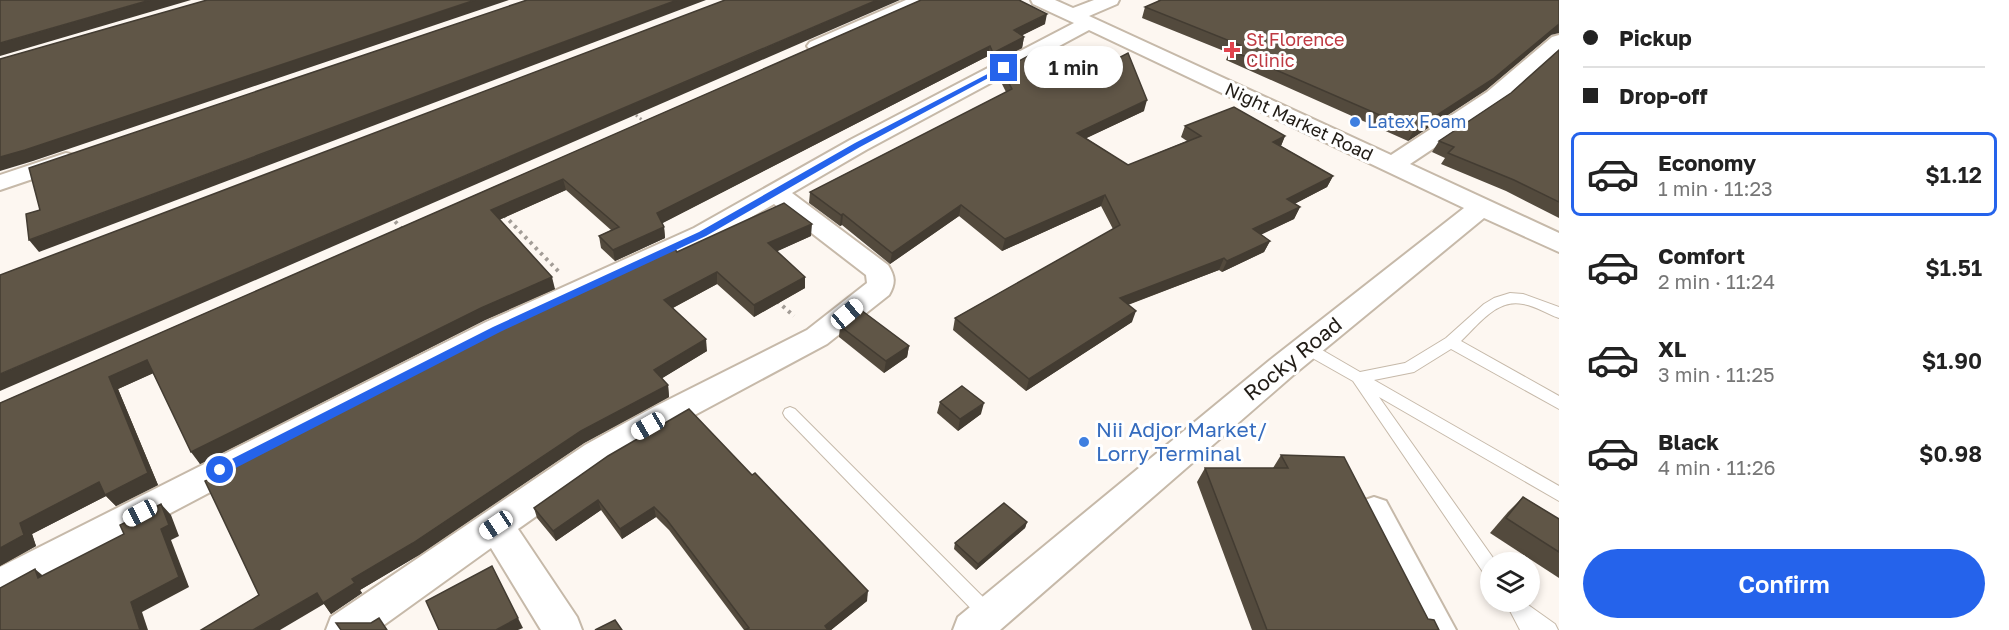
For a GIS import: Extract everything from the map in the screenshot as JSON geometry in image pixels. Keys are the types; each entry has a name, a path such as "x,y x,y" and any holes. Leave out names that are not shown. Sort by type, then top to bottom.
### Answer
{"street":[{"path":"792,57 922,0"},
{"name":"Night Market Road","path":"1040,0 1480,208 1559,243"},
{"path":"0,586 496,329 703,234 1080,20 1110,0"},
{"path":"1392,165 1495,97 1559,41"},
{"path":"0,183 90,152"},
{"path":"345,630 597,455 665,416 817,337 879,288 882,281 878,271 775,193"},
{"name":"Rocky Road","path":"980,622 1305,348 1480,208"},
{"path":"1374,512 1437,630"},
{"path":"496,525 563,630"}],"lane":[{"path":"1358,378 1409,368 1451,342 1498,300 1518,296 1559,313"},
{"path":"1451,342 1559,403"},
{"path":"1305,348 1559,494"},
{"path":"1358,378 1480,553"},
{"path":"790,413 980,622"},
{"path":"1520,612 1530,630"},
{"path":"1525,612 1549,630"}],"path":[{"path":"629,110 646,123"},
{"path":"500,211 578,292"},
{"path":"387,213 409,236"},
{"path":"773,298 817,337"}],"building":[{"path":"0,0 150,0 0,43"},
{"path":"207,0 475,0 0,157 0,59"},
{"path":"527,0 677,0 29,240 26,214 40,210 29,168"},
{"path":"725,0 877,0 0,374 0,275"},
{"path":"921,0 1019,0 1047,14 1014,30 1024,37 993,53 990,46 657,213 664,227 613,250 599,236 619,227 563,179 491,210 552,277 481,308 191,452 147,360 109,377 148,473 105,495 99,482 20,523 24,535 0,548 0,403"},
{"path":"1161,0 1559,0 1559,24 1493,79 1414,130 1230,50 1240,45 1145,7"},
{"path":"1043,48 1086,75 1128,53 1147,100 1077,133 1128,165 1201,136 1185,126 1234,107 1285,136 1273,142 1333,176 1287,199 1300,207 1253,229 1270,241 1227,261 1224,258 1120,298 1136,311 1029,379 955,318 1120,225 1105,195 1005,239 961,205 892,253 843,214 841,215 810,192 1012,89 1002,70"},
{"path":"1559,50 1559,202 1514,180 1448,153 1454,147 1439,141 1511,93"},
{"path":"784,203 812,224 768,243 805,277 754,305 717,272 664,300 706,339 654,370 668,385 581,431 413,543 352,579 355,583 323,603 317,593 253,630 201,630 259,595 205,481 503,326 674,248 677,252"},
{"path":"861,310 909,346 886,361 840,326"},
{"path":"962,386 984,403 960,419 940,402"},
{"path":"689,409 752,475 755,473 868,591 825,626 828,630 745,630 749,628 667,520 654,507 620,529 598,500 553,531 534,508 608,456"},
{"path":"1281,455 1344,457 1428,619 1434,620 1439,630 1267,630 1205,468 1288,468"},
{"path":"1523,497 1559,519 1559,552 1506,518"},
{"path":"1004,503 1027,522 978,564 955,543"},
{"path":"161,504 169,525 161,529 179,577 131,602 140,630 0,630 0,588 35,569 38,578 124,534 120,525"},
{"path":"492,566 518,618 496,630 439,630 426,601"},
{"path":"379,618 387,630 341,630 336,623 371,623"},
{"path":"615,620 622,630 595,630"}],"place":[{"name":"St Florence Clinic","path":"1232,50"},
{"name":"Latex Foam","path":"1355,122"},
{"name":"Nii Adjor Market/ Lorry Terminal","path":"1084,442"}],"route":[{"path":"220,470 496,329 703,234 858,145 1004,68"}]}
